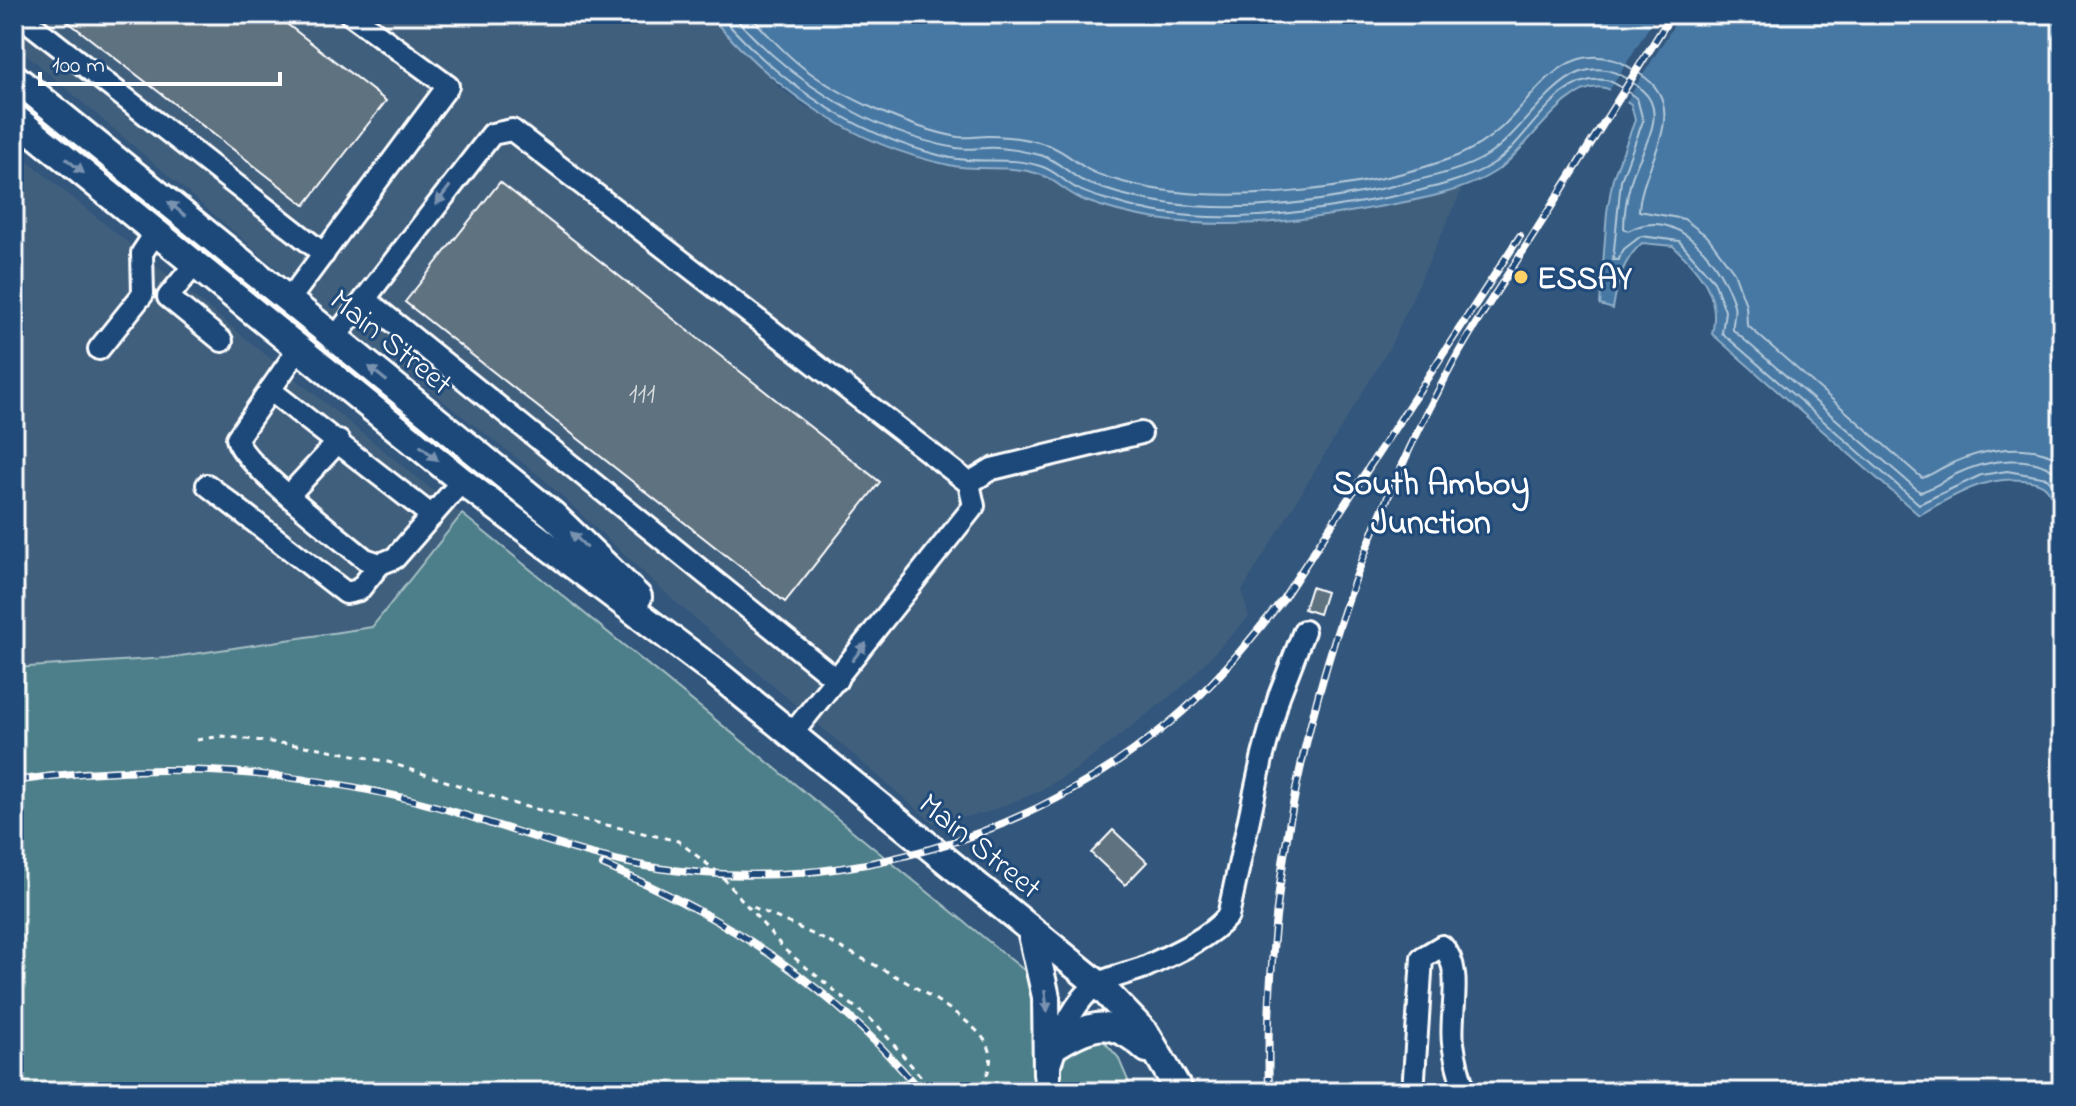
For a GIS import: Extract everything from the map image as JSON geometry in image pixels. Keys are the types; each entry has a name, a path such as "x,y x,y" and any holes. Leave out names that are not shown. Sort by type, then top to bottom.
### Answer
{"main road":[{"name":"Main Street","path":"14,77 553,515 715,672"},
{"name":"Main Street","path":"14,117 462,481 715,672 1098,984 1146,1034 1180,1092"},
{"path":"1031,930 1046,997 1046,1083"},
{"path":"1058,1044 1095,1025 1111,1027 1134,1037 1167,1067"}],"street":[{"path":"18,14 324,254"},
{"path":"289,300 448,86 350,14"},
{"path":"334,339 492,134 512,130 969,483 974,506 792,734"},
{"path":"99,349 143,294 142,253 156,232"},
{"path":"195,264 168,297 222,341"},
{"path":"365,299 837,680"},
{"path":"299,348 237,438 237,447 365,559 380,564"},
{"path":"270,390 432,516"},
{"path":"969,483 992,469 1141,433"},
{"path":"289,495 339,441"},
{"path":"207,485 346,593 359,590 380,564 395,558 462,481"},
{"path":"1046,1083 1058,1044 1072,1016 1098,984 1144,967 1216,929 1228,916 1262,759 1279,696 1304,631"},
{"path":"1413,1092 1422,958 1442,946 1450,954 1454,973 1453,1043 1465,1092"}],"path":[{"path":"197,740 222,736 348,753 388,762 518,805 678,841 709,864 785,950 878,1026 934,1092"},
{"path":"749,906 814,933 916,987 977,1031 990,1050 990,1064 979,1092"}],"shaded area":[{"path":"14,14 708,14 779,87 803,105 882,142 947,165 1011,167 1039,174 1062,188 1159,220 1200,225 1284,222 1401,203 1464,185 1390,347 1242,591 1249,617 1182,687 1077,769 1036,793 985,813 933,823 674,601 541,477 335,318 14,44"},
{"path":"14,150 462,514 372,627 167,658 14,668"}],"green space":[{"path":"462,514 1083,1018 1118,1057 1133,1092 14,1092 14,668 167,658 372,627"}],"water":[{"path":"708,14 2062,14 2062,533 2047,489 2026,480 1994,481 1981,485 1919,515 1712,334 1714,308 1711,296 1700,275 1673,246 1642,243 1622,273 1613,309 1600,305 1607,212 1613,178 1635,120 1631,104 1608,89 1591,88 1576,94 1562,104 1499,169 1454,190 1404,202 1300,219 1264,223 1192,223 1121,212 1086,201 1045,177 1028,171 949,165 878,143 846,128 787,89 759,66"}],"pier":[{"path":"1657,14 1681,14 1626,102 1609,91"}],"building":[{"path":"58,14 274,14 386,101 305,205"},
{"path":"500,182 880,482 785,602 405,302"},
{"path":"1311,587 1326,592 1319,614 1304,609"},
{"path":"1113,830 1147,862 1125,885 1091,853"}],"railway":[{"path":"1269,1092 1270,999 1277,906 1291,815 1311,724 1336,634 1368,547 1404,461 1455,359 1672,14"},
{"path":"483,821 572,849 664,869 732,874 799,873 866,864 931,849 995,827 1056,799 1114,764 1168,724 1214,680 1256,632 1283,599 1520,236"},
{"path":"14,781 134,771 257,774 378,792 494,825"},
{"path":"603,865 693,908 776,959 852,1020 888,1054 921,1092"}],"place":[{"name":"ESSAY","path":"1521,277"}],"district":[{"name":"South Amboy Junction","path":"1431,502"}]}
